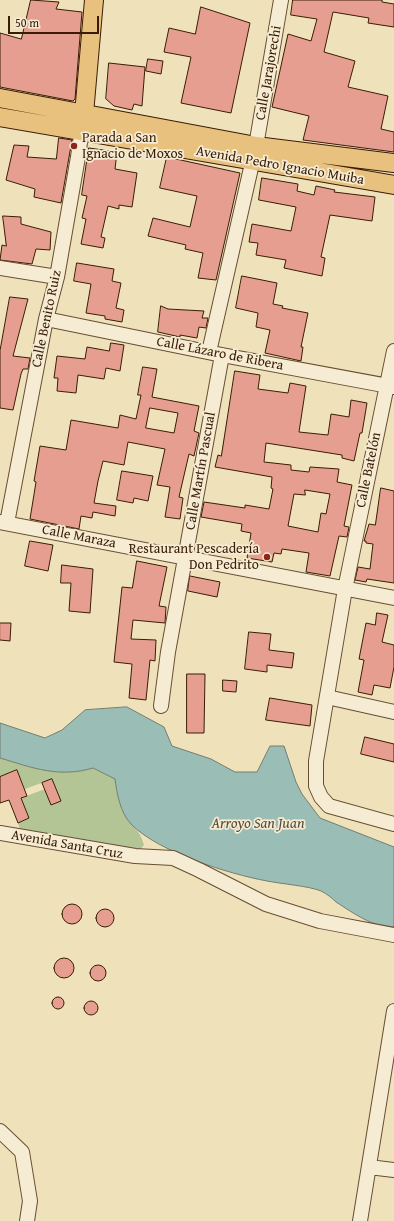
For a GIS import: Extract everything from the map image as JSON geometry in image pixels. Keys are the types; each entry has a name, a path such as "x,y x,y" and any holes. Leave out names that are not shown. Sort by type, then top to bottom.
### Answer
{"main road":[{"path":"84,114 94,0"},
{"name":"Avenida Pedro Ignacio Muiba","path":"0,98 84,114 394,186"},
{"name":"Avenida Pedro Ignacio Muiba","path":"0,117 82,132 254,154 394,163"}],"street":[{"name":"Calle Jarajorechi","path":"254,154 281,0"},
{"name":"Calle Benito Ruiz","path":"3,522 46,319 57,277 84,114"},
{"name":"Calle Martín Pascual","path":"161,706 168,652 185,558 216,354 254,154"},
{"path":"0,268 57,277"},
{"name":"Calle Lázaro de Ribera","path":"46,319 216,354 390,386"},
{"name":"Calle Batelón","path":"394,350 390,386 345,589 316,761 316,786 321,796 329,806 394,824"},
{"name":"Calle Maraza","path":"3,522 394,598"},
{"path":"327,697 394,712"},
{"name":"Avenida Santa Cruz","path":"0,833 135,856 172,858 266,904 320,920 394,936"},
{"path":"360,1221 368,1167 391,1048 394,1011"},
{"path":"0,1131 22,1152 30,1201 27,1221"},
{"path":"368,1167 394,1170"}],"green space":[{"path":"0,758 35,768 57,772 81,771 93,768 115,779 118,797 124,814 138,831 144,845 135,856 22,837 18,823 29,818 21,798 45,789 51,805 60,801 52,779 25,789 17,770 0,777"}],"water":[{"name":"Arroyo San Juan","path":"127,707 164,727 172,746 211,759 235,772 257,772 270,746 284,746 296,782 302,794 320,818 394,847 394,927 386,927 364,919 316,889 251,878 214,867 158,844 143,834 127,819 120,803 115,779 93,768 81,771 57,772 35,768 0,758 0,723 45,738 62,730 85,710"}],"building":[{"path":"31,0 59,2 56,9 82,12 75,99 73,101 0,87 0,33 21,39"},
{"path":"293,0 382,0 382,2 394,4 394,27 368,23 369,18 333,12 324,52 355,61 348,87 388,96 381,129 394,132 394,152 303,140 309,116 272,107 288,34 311,41 317,19 291,15"},
{"path":"201,7 250,23 231,113 181,103 191,57 164,52 169,28 195,34"},
{"path":"148,59 163,61 161,74 146,71"},
{"path":"109,63 145,67 142,106 134,104 132,110 114,106 106,99"},
{"path":"59,138 72,140 61,203 34,197 35,189 6,180 14,145 29,146 27,157 56,159"},
{"path":"89,148 117,152 115,169 137,173 132,207 119,205 119,209 108,206 101,237 105,238 103,248 81,244 86,219 82,218 87,196 82,195"},
{"path":"167,157 240,173 216,280 198,278 203,253 185,249 186,245 148,236 153,218 190,227 197,196 160,188"},
{"path":"262,178 298,184 297,191 314,195 316,186 335,190 334,192 375,197 372,221 330,215 321,257 325,258 322,276 284,268 286,260 256,255 258,243 249,242 252,224 291,231 296,207 259,200"},
{"path":"3,216 21,217 21,224 51,232 50,250 36,249 32,264 0,260 2,245 6,246"},
{"path":"77,263 114,269 112,281 121,283 116,308 124,310 122,322 105,319 105,316 86,313 91,284 74,281"},
{"path":"242,276 277,283 273,304 283,306 282,308 308,313 301,347 303,347 301,361 265,353 270,330 256,327 258,313 236,308"},
{"path":"10,297 28,299 13,356 30,358 28,369 23,369 21,374 13,410 0,408 0,351"},
{"path":"161,306 168,309 204,311 202,318 208,318 206,328 199,327 197,338 180,335 180,337 158,332"},
{"path":"111,343 124,345 120,371 106,368 104,379 78,375 76,393 57,391 58,378 54,378 57,356 85,359 87,347 109,351"},
{"path":"143,367 157,369 152,397 199,406 194,431 199,433 194,456 189,454 179,497 183,498 180,519 165,517 170,487 157,485 165,449 128,442 124,465 103,461 94,503 116,506 115,516 93,512 92,518 81,516 79,529 30,519 40,446 66,450 71,420 118,428 120,415 136,419 141,395 138,395","holes":["150,408 178,413 174,433 146,428"]},
{"path":"235,371 260,375 258,389 288,393 290,383 306,386 299,432 328,435 331,414 349,417 351,400 367,403 362,433 360,433 354,461 342,458 342,455 266,443 264,462 291,465 291,470 309,472 310,467 339,469 337,482 352,485 344,526 349,527 347,537 339,536 330,576 306,572 309,553 282,549 281,554 274,553 272,562 247,558 251,533 241,531 242,524 201,517 204,502 245,508 245,505 269,509 273,489 271,488 272,477 215,467 218,455 221,456","holes":["305,490 330,494 326,514 321,513 318,532 288,526 294,494 305,495"]},
{"path":"122,471 153,476 148,501 134,498 133,503 117,500"},
{"path":"381,488 394,491 394,583 367,579 366,582 355,580 358,567 370,569 373,544 366,543 366,541 364,541 369,524 375,525"},
{"path":"30,541 53,545 48,571 25,566"},
{"path":"137,561 167,567 159,606 166,607 165,623 133,620 131,639 156,640 155,661 150,660 146,700 129,698 132,664 114,662 122,587 132,588"},
{"path":"62,565 93,569 90,613 69,611 71,583 61,583"},
{"path":"190,576 220,582 217,597 188,591"},
{"path":"377,613 388,615 382,642 394,645 394,667 390,688 374,685 372,695 358,692 364,660 359,659 366,623 375,625"},
{"path":"0,623 11,623 10,641 0,640"},
{"path":"249,632 271,634 269,650 294,653 292,668 267,665 267,672 245,669"},
{"path":"187,674 205,674 204,733 187,733"},
{"path":"223,680 237,681 236,692 223,691"},
{"path":"270,698 312,705 310,726 266,720"},
{"path":"365,737 394,744 394,762 361,754"},
{"path":"17,770 27,796 21,798 29,818 18,823 9,800 0,803 0,777"},
{"path":"52,779 61,801 51,805 42,783"},
{"path":"72,904 79,907 82,914 79,921 72,924 65,921 62,914 65,907"},
{"path":"101,909 109,909 114,914 112,925 109,927 101,927 96,922 96,914"},
{"path":"64,958 71,961 74,968 71,975 64,978 57,975 54,968 57,961"},
{"path":"98,965 104,967 106,973 104,979 98,981 92,979 90,973 92,967"},
{"path":"56,997 60,997 64,1003 60,1009 56,1009 52,1005 52,1001"},
{"path":"91,1001 96,1003 98,1008 96,1013 91,1015 86,1013 84,1008 86,1003"}],"place":[{"name":"Parada a San Ignacio de Moxos","path":"74,146"},
{"name":"Restaurant Pescadería Don Pedrito","path":"267,557"}]}
